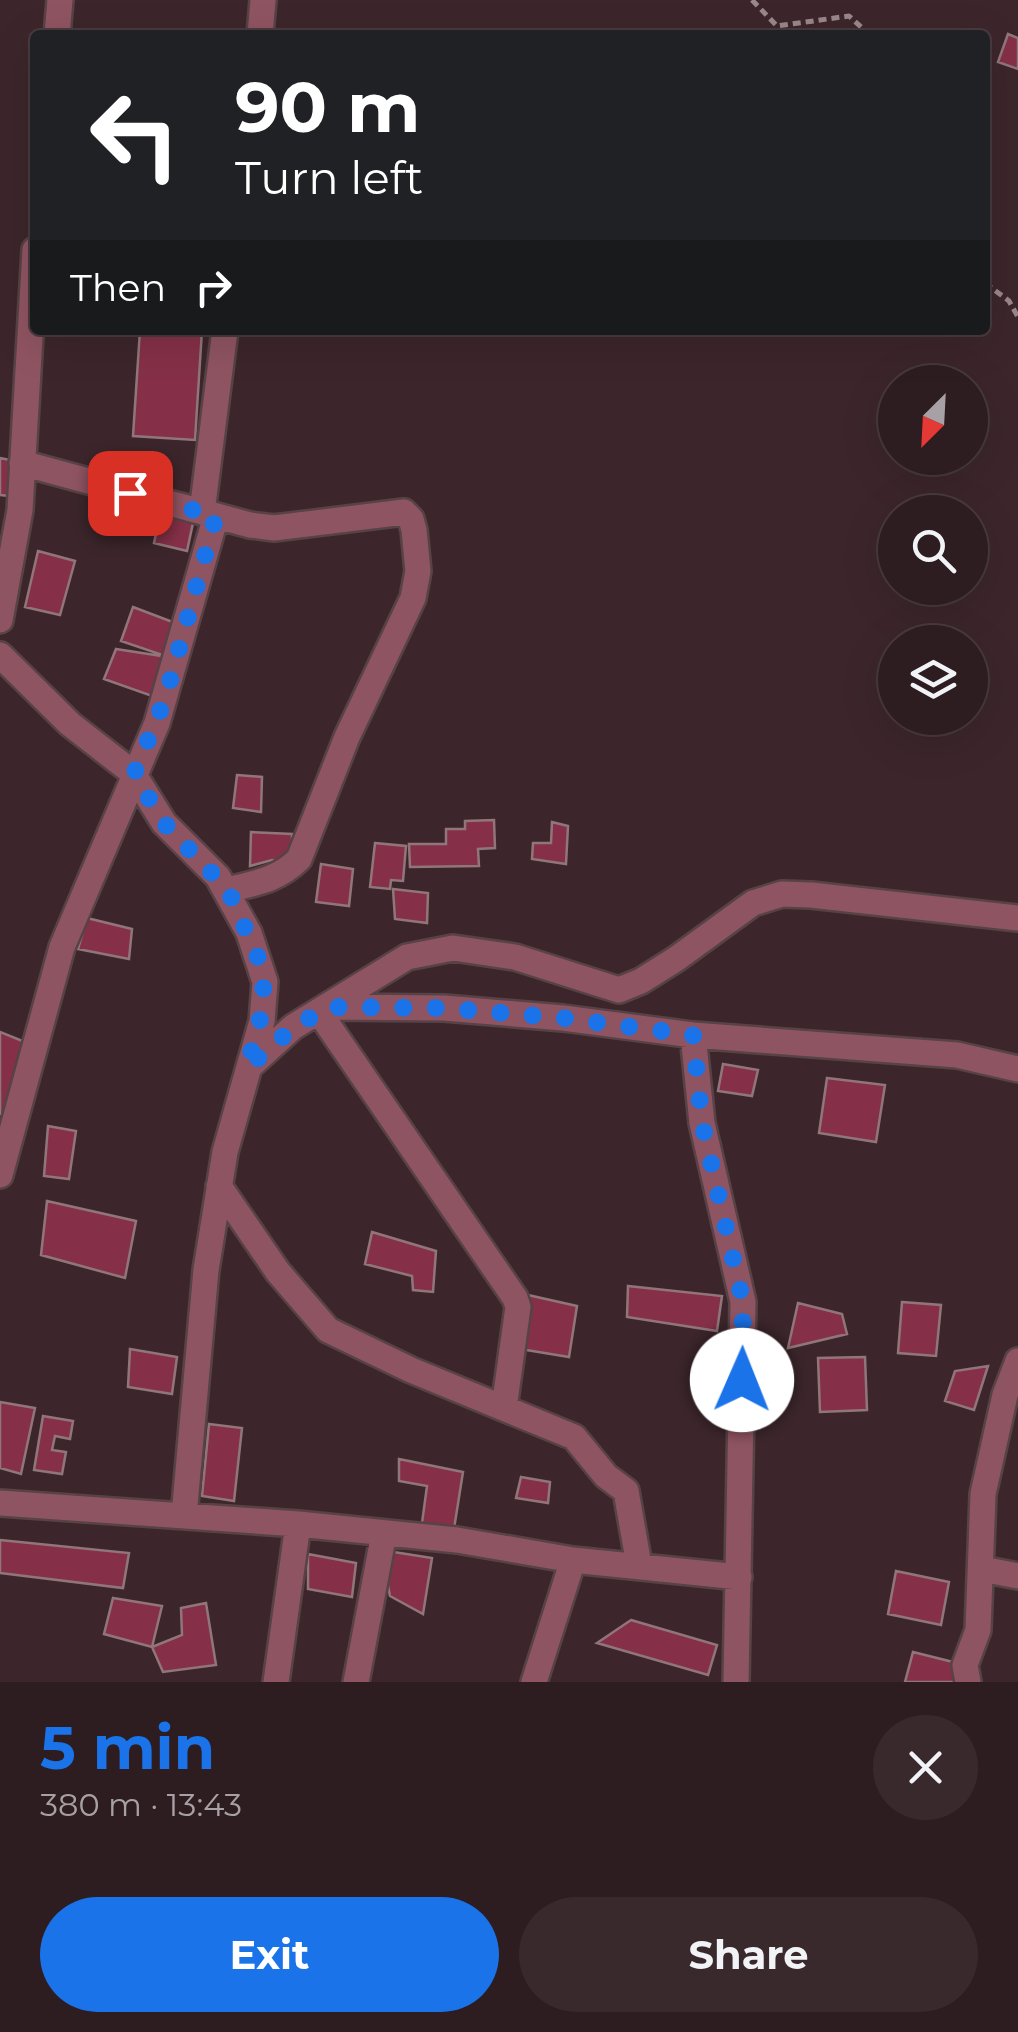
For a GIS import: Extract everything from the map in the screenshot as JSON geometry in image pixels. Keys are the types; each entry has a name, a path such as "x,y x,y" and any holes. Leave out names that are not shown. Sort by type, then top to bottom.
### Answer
{"street":[{"path":"57,30 60,0"},
{"path":"260,30 263,0"},
{"path":"0,620 10,510 22,463 30,332"},
{"path":"0,1175 62,947 165,699 209,514 225,335"},
{"path":"22,463 274,528 404,512 411,519 418,571 413,598 347,737 298,859 287,872 228,890"},
{"path":"0,655 70,724 134,774 164,823 228,890 249,933 265,982 262,1022 225,1152 206,1270 184,1516"},
{"path":"247,1068 294,1027 406,957 452,948 515,958 618,990 641,982 676,960 739,911 782,894 1018,918"},
{"path":"324,1009 464,1010 563,1018 693,1035 957,1055 1018,1069"},
{"path":"324,1009 516,1298 504,1408"},
{"path":"693,1035 702,1123 743,1302 736,1682"},
{"path":"220,1186 278,1272 328,1330 411,1370 574,1437 606,1476 626,1491 639,1564"},
{"path":"968,1682 965,1665 978,1630 983,1494 992,1448 1016,1375"},
{"path":"0,1502 384,1532 573,1560 739,1577"},
{"path":"276,1682 298,1524"},
{"path":"356,1682 384,1532"},
{"path":"534,1682 573,1560"},
{"path":"982,1570 1018,1576"}],"path":[{"path":"752,0 777,26 848,16 864,30"},
{"path":"990,287 1010,301 1018,317"}],"building":[{"path":"1008,34 1018,38 1018,69 998,62"},
{"path":"140,335 202,335 195,440 133,436"},
{"path":"0,458 10,460 10,496 0,495"},
{"path":"160,515 193,523 187,551 154,543"},
{"path":"38,551 75,561 60,615 25,607"},
{"path":"133,607 178,624 168,657 121,641"},
{"path":"116,649 168,657 152,696 104,679"},
{"path":"237,775 262,777 261,812 233,808"},
{"path":"494,820 495,848 478,849 479,866 410,867 409,844 446,844 446,829 465,829 465,821"},
{"path":"552,822 568,826 566,864 532,859 533,843 551,843"},
{"path":"251,832 292,834 292,866 272,860 250,866"},
{"path":"375,843 406,846 403,881 391,880 390,889 370,887"},
{"path":"321,864 353,869 349,906 316,902"},
{"path":"393,889 428,893 427,923 395,919"},
{"path":"87,918 132,929 129,959 78,949"},
{"path":"0,1032 25,1042 6,1116 0,1114"},
{"path":"723,1064 758,1070 752,1096 718,1091"},
{"path":"827,1078 885,1085 876,1142 819,1133"},
{"path":"48,1126 76,1131 69,1179 44,1176"},
{"path":"47,1201 136,1221 125,1278 41,1255"},
{"path":"372,1232 436,1251 433,1292 413,1290 412,1276 365,1264"},
{"path":"628,1286 722,1296 717,1331 627,1317"},
{"path":"528,1295 577,1306 569,1357 520,1349"},
{"path":"902,1302 941,1305 936,1356 898,1353"},
{"path":"798,1303 842,1314 847,1334 788,1348"},
{"path":"130,1349 177,1357 172,1394 128,1387"},
{"path":"865,1357 867,1410 820,1412 818,1358"},
{"path":"988,1366 974,1410 945,1401 955,1371"},
{"path":"0,1402 35,1408 21,1474 0,1468"},
{"path":"43,1416 73,1421 70,1439 55,1436 52,1450 66,1452 62,1474 34,1470"},
{"path":"209,1424 242,1428 234,1501 202,1496"},
{"path":"399,1459 463,1472 454,1529 422,1523 427,1486 399,1481"},
{"path":"521,1477 550,1482 548,1503 516,1498"},
{"path":"0,1540 129,1553 123,1588 0,1573"},
{"path":"381,1550 432,1558 423,1614 390,1596"},
{"path":"308,1554 356,1563 352,1597 308,1589"},
{"path":"896,1571 949,1582 941,1625 888,1614"},
{"path":"113,1598 162,1606 152,1647 104,1634"},
{"path":"206,1603 216,1665 163,1672 152,1647 182,1635 181,1608"},
{"path":"631,1620 717,1645 708,1675 597,1643"},
{"path":"913,1652 965,1665 961,1682 905,1682"}],"route":[{"path":"130,493 216,516 165,699 134,774 164,823 228,890 249,933 265,982 265,1001 247,1068 294,1027 329,1007 444,1008 693,1035 702,1123 743,1302 742,1380"}]}
